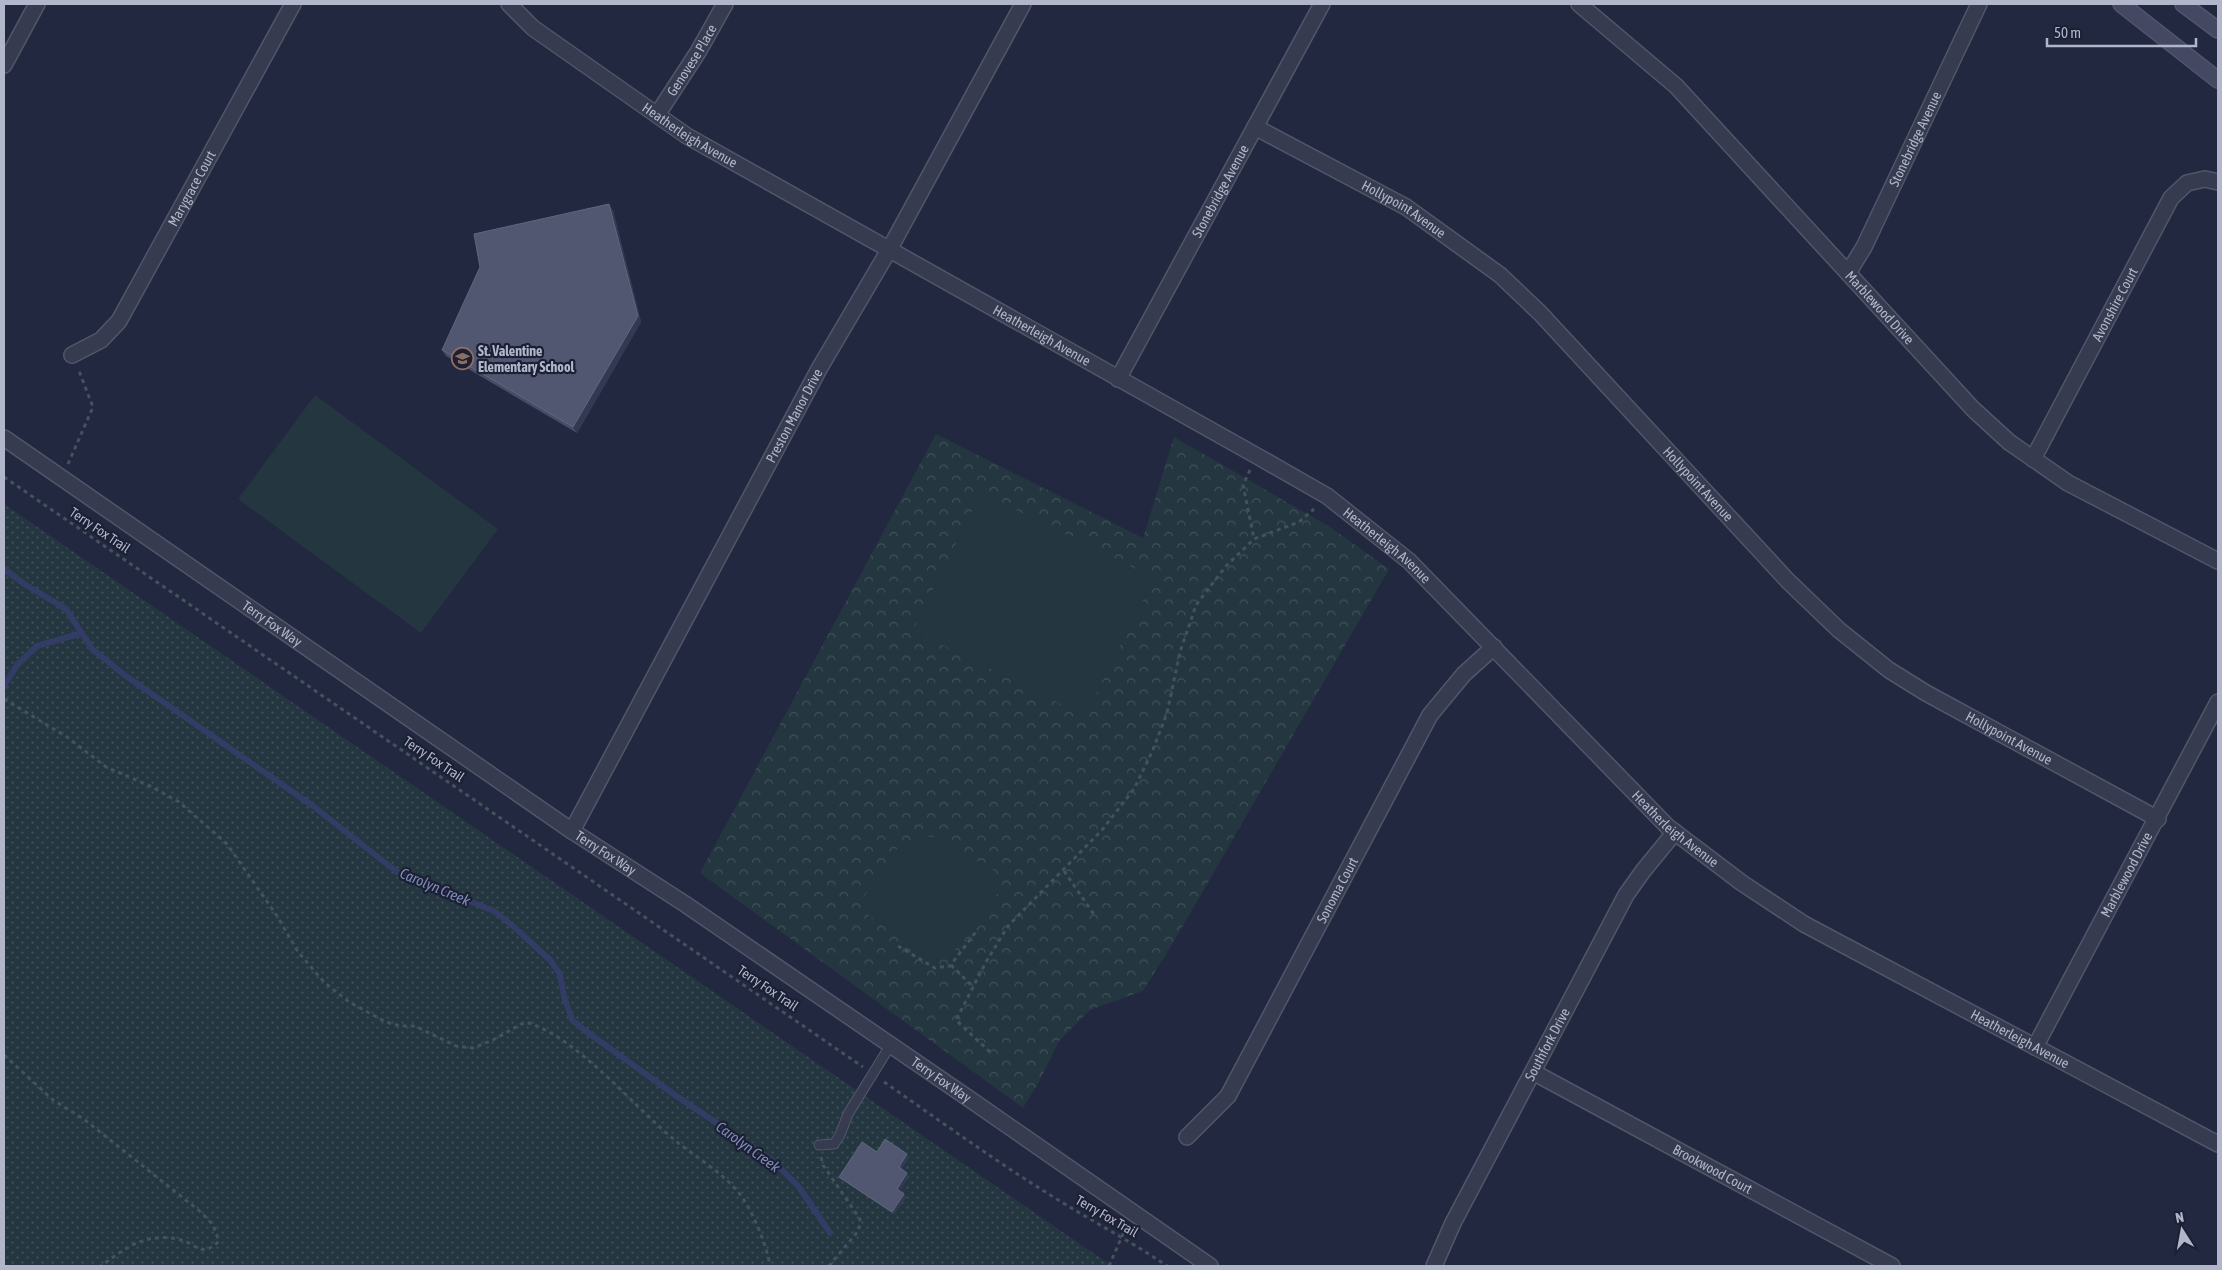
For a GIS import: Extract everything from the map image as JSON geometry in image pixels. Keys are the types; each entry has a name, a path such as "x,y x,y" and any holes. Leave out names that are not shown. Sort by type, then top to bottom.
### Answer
{"main road":[{"path":"2120,4 2218,80"},
{"path":"2183,4 2218,30"}],"street":[{"path":"4,65 10,41 38,4"},
{"name":"Marygrace Court","path":"72,355 101,340 119,320 293,4"},
{"name":"Heatherleigh Avenue","path":"509,4 533,28 687,136 1327,496 1408,561 1675,832 1742,884 1804,924 2218,1144"},
{"name":"Genovese Place","path":"658,116 725,4"},
{"name":"Preston Manor Drive","path":"572,831 819,369 889,250 1023,4"},
{"name":"Stonebridge Avenue","path":"1118,379 1322,4"},
{"name":"Marblewood Drive","path":"1579,4 1676,86 1973,409 2009,442 2068,483 2218,561"},
{"name":"Stonebridge Avenue","path":"1848,273 1864,247 1979,4"},
{"name":"Hollypoint Avenue","path":"1256,127 1406,207 1500,274 1540,313 1788,581 1839,630 1889,670 1946,704 2158,818"},
{"name":"Avonshire Court","path":"2033,459 2172,198 2187,183 2205,180 2218,182"},
{"name":"Terry Fox Way","path":"4,438 572,831 685,904 1210,1266"},
{"name":"Sonoma Court","path":"1187,1137 1228,1096 1430,715 1464,674 1494,647"},
{"name":"Marblewood Drive","path":"2035,1047 2218,702"},
{"name":"Southfork Drive","path":"1434,1266 1454,1223 1626,895 1642,871 1675,832"},
{"name":"Brookwood Court","path":"1533,1072 1892,1266"}],"lane":[{"path":"819,1145 834,1144 840,1135 848,1114 890,1046"}],"path":[{"path":"62,478 93,407 72,355"},
{"path":"1254,539 1242,485 1257,456"},
{"name":"Terry Fox Trail","path":"4,477 852,1060"},
{"path":"990,1052 956,1020 1008,926 1064,871 1102,830 1134,789 1152,752 1167,712 1180,652 1196,605 1226,566 1254,539 1299,522 1327,496"},
{"path":"4,699 66,737 106,767 150,786 179,802 227,844 277,916 298,952 324,982 349,1002 386,1022 400,1026 416,1026 456,1046 473,1048 493,1040 525,1022 536,1024 563,1040 664,1131 738,1192 749,1208 770,1266"},
{"path":"1064,871 1095,916"},
{"path":"898,946 935,968 951,965 978,929"},
{"path":"951,965 973,987"},
{"path":"4,1055 53,1100 85,1120 202,1213 218,1234 219,1241 214,1247 206,1250 198,1249 181,1240 150,1239 134,1244 101,1266"},
{"name":"Terry Fox Trail","path":"887,1083 1015,1172 1167,1266"},
{"path":"819,1145 823,1166 860,1219 860,1230 830,1266"},
{"path":"1109,1266 1121,1236 1134,1214"}],"green space":[{"path":"315,395 498,529 421,633 238,499"},
{"path":"936,434 1143,538 1174,437 1330,527 1389,569 1173,943 1143,991 1090,1010 1059,1041 1039,1082 1023,1108 700,873"},
{"path":"981,493 1154,578 1085,716 913,630"},
{"path":"4,504 1112,1266 4,1266"},
{"path":"919,837 935,837 996,872 999,882 998,893 948,959 931,960 867,914 862,900 897,849"}],"building":[{"path":"609,204 638,316 573,427 442,350 480,267 474,234"},
{"path":"885,1139 907,1154 899,1167 907,1173 897,1189 904,1194 892,1212 839,1177 862,1142 877,1152"}],"waterway":[{"name":"Carolyn Creek","path":"4,569 26,585 66,609 92,649 126,676 313,806 397,872 494,911 514,927 550,960 560,974 564,996 572,1020 675,1095 773,1161 799,1187 830,1233"},
{"path":"4,686 17,665 37,646 82,633"}],"place":[{"name":"St. Valentine Elementary School","path":"462,359"}]}
